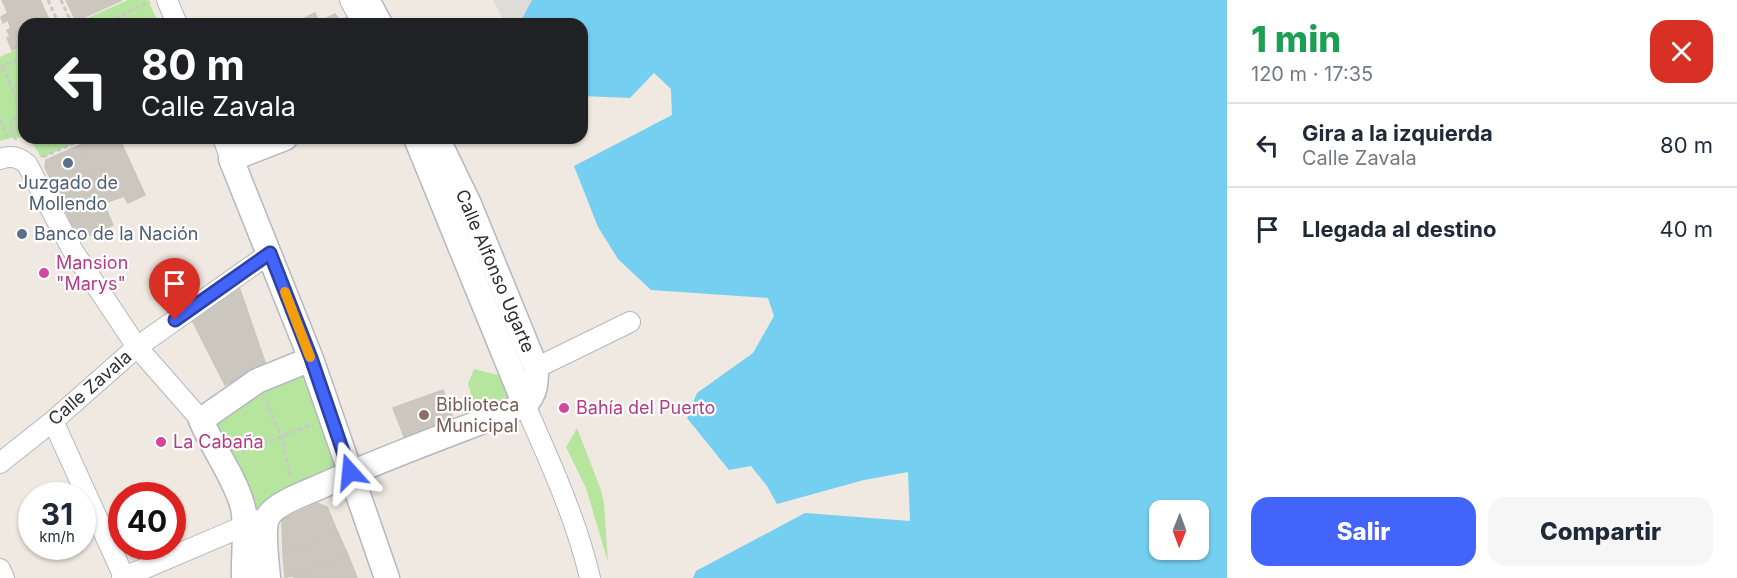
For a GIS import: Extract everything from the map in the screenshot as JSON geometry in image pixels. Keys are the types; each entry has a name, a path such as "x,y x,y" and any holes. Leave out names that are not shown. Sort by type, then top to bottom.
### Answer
{"street":[{"path":"167,0 174,18"},
{"path":"350,0 360,18"},
{"path":"367,0 377,18"},
{"path":"250,144 227,148 311,358 387,578"},
{"name":"Calle Alfonso Ugarte","path":"418,144 525,405 561,486 583,549 590,578"},
{"name":"Calle Alfonso Ugarte","path":"440,144 469,204 536,368 536,385 533,396 525,405"},
{"path":"3,158 21,158 27,164 73,251 137,347 201,420 243,505 244,578"},
{"name":"Calle Zavala","path":"0,463 53,421 137,347 270,253"},
{"path":"536,368 630,322"},
{"path":"201,420 256,381 311,358"},
{"path":"53,421 123,578 268,517 296,497 350,472 525,405"},
{"path":"268,517 266,537 268,578"},
{"path":"0,568 4,578"}],"path":[{"path":"48,0 56,18"},
{"path":"61,0 69,18"},
{"path":"114,18 154,0"},
{"path":"18,60 2,67 18,98"},
{"path":"16,137 11,128 11,121 18,117"},
{"path":"27,164 72,144"},
{"path":"256,381 281,435 296,497"},
{"path":"222,460 281,435 332,417"}],"green space":[{"path":"128,0 148,0 156,18 88,18"},
{"path":"18,49 18,138 0,141 0,57"},
{"path":"32,144 72,144 41,158"},
{"path":"311,359 350,473 245,525 201,420"},
{"path":"474,369 502,376 509,396 476,409 468,384"},
{"path":"577,428 601,490 608,562 586,488 566,447"}],"shaded area":[{"path":"493,0 532,0 522,18 503,18"}],"water":[{"path":"532,0 1227,0 1227,578 693,578 696,571 805,513 910,521 908,472 864,480 777,504 767,486 751,466 729,470 687,418 697,393 753,353 774,316 768,298 651,290 618,259 598,227 574,166 672,115 671,89 654,73 630,98 588,96 588,18 522,18"}],"building":[{"path":"2,0 40,0 48,18 18,18 18,48 12,50 7,38 10,36 7,30 11,29 8,20 3,23 1,17 8,13"},
{"path":"66,0 122,0 83,18 75,18"},
{"path":"315,13 317,18 305,18"},
{"path":"82,144 122,144 145,195 128,203 124,196 113,200 98,167 93,169"},
{"name":"Juzgado de Mollendo","path":"82,144 93,169 54,187 45,167 46,160"},
{"path":"98,167 113,200 70,220 55,186"},
{"path":"104,204 113,225 79,240 70,220"},
{"path":"238,284 266,365 225,385 192,320"},
{"name":"Biblioteca Municipal","path":"443,390 454,421 405,439 393,408"},
{"path":"317,503 327,507 338,533 283,555 282,520"},
{"path":"338,533 348,555 285,578 283,555"},
{"path":"348,555 357,578 294,578 293,575"}],"slow traffic":[{"path":"285,292 310,357"}],"place":[{"name":"Juzgado de Mollendo","path":"68,163"},
{"name":"Banco de la Nación","path":"22,234"},
{"name":"Mansion \"Marys\"","path":"44,273"},
{"name":"Bahía del Puerto","path":"564,408"},
{"name":"Biblioteca Municipal","path":"424,415"},
{"name":"La Cabaña","path":"161,442"}],"route":[{"path":"175,320 270,253 311,358 350,472"}]}
